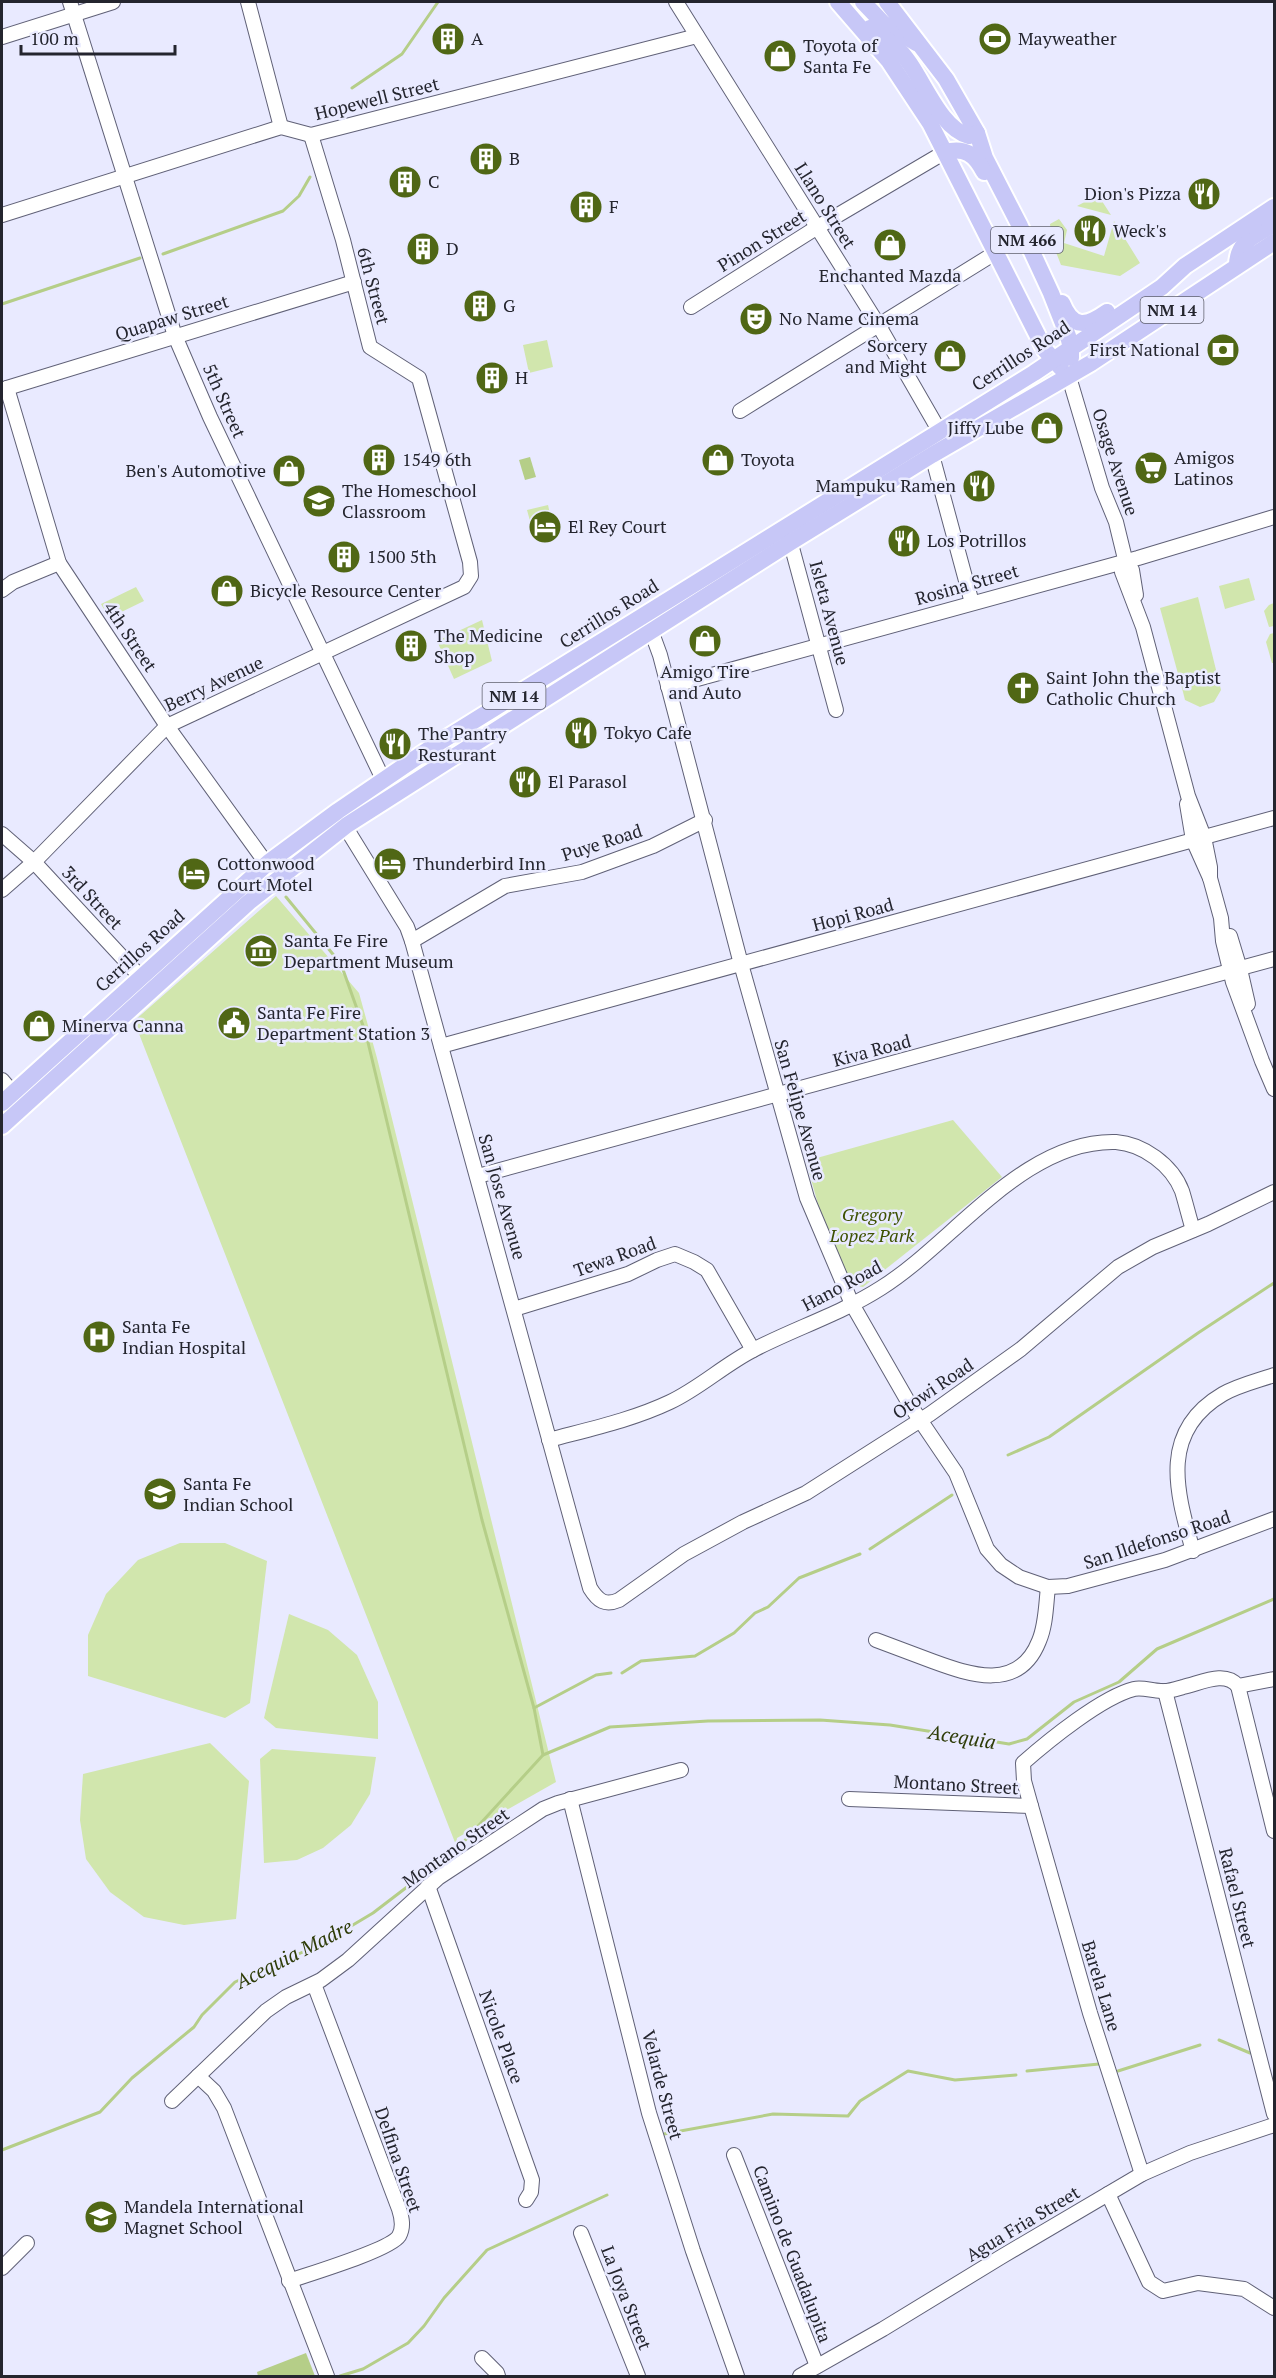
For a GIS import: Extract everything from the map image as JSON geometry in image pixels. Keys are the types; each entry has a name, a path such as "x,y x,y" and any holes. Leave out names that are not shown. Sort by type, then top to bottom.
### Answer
{"main road":[{"name":"NM 466","path":"838,2 853,17 912,93 945,152 1045,350 1069,377"},
{"path":"863,2 883,23 924,48"},
{"name":"NM 466","path":"887,2 946,79 977,133 985,158 1051,293 1071,348 1069,377"},
{"path":"853,17 897,48 944,118 957,130 969,136 977,133 1018,204 1065,310 1074,321 1086,323 1096,320 1156,279 1185,266"},
{"path":"945,152 964,150 978,160 1003,207 1020,226"},
{"name":"Cerrillos Road","path":"13,1101 152,990 280,876 383,779 1054,360 1162,287 1185,266 1275,207"},
{"path":"1237,266 1237,253 1242,245 1275,224"},
{"path":"1257,253 1275,237"},
{"name":"Cerrillos Road","path":"2,1126 13,1101 141,977 269,862 342,818 391,796 791,542 932,455 1069,377 1275,242"}],"street":[{"path":"2,37 72,8 113,2"},
{"path":"2,215 281,126 248,2"},
{"name":"Llano Street","path":"676,2 879,326 940,432"},
{"name":"5th Street","path":"72,8 176,336 210,417 391,796"},
{"name":"Hopewell Street","path":"281,126 311,135 697,36"},
{"name":"6th Street","path":"311,135 354,282 370,347 419,378 470,562"},
{"name":"Pinon Street","path":"691,307 816,228 945,152"},
{"path":"740,411 995,253"},
{"name":"Quapaw Street","path":"4,390 354,282"},
{"name":"Osage Avenue","path":"1069,377 1102,488 1116,522 1125,559 1122,572 1127,588 1137,606 1188,796 1187,807 1199,838 1221,918 1222,933 1235,970 1241,1007 1275,1089"},
{"name":"4th Street","path":"4,390 59,563 167,726 261,856 280,876"},
{"path":"932,455 972,603"},
{"name":"Rosina Street","path":"668,687 1125,559 1179,546 1275,517"},
{"name":"Isleta Avenue","path":"785,526 836,710"},
{"name":"Berry Avenue","path":"2,890 34,862 167,726 464,587 471,576 470,562"},
{"path":"2,590 13,582 59,563"},
{"name":"San Felipe Avenue","path":"645,614 652,630 705,820 741,964 807,1198 852,1304 920,1420 956,1473 982,1539 993,1557 1019,1577 1048,1587"},
{"name":"San Jose Avenue","path":"342,818 407,927 412,941 590,1588 604,1603"},
{"name":"Hopi Road","path":"441,1046 1275,818"},
{"name":"Puye Road","path":"412,941 506,886 582,872 653,846 705,820"},
{"name":"3rd Street","path":"2,834 34,862 152,990"},
{"name":"Kiva Road","path":"478,1176 1275,959"},
{"path":"2,1080 13,1101"},
{"name":"Hano Road","path":"549,1440 631,1418 672,1401 753,1350 852,1304 897,1278 1017,1176 1056,1155 1092,1144 1117,1142 1140,1149 1159,1160 1173,1176 1181,1190 1193,1230"},
{"name":"Otowi Road","path":"604,1603 610,1604 620,1600 684,1554 743,1522 806,1493 920,1420 1021,1349 1118,1267 1153,1247 1275,1192"},
{"name":"Tewa Road","path":"514,1309 628,1274 675,1254 707,1270 753,1350"},
{"path":"1193,1551 1177,1486 1178,1458 1186,1434 1200,1412 1215,1400 1239,1387 1275,1375"},
{"name":"San Ildefonso Road","path":"1048,1587 1078,1584 1193,1551 1275,1519"},
{"path":"876,1640 967,1674 986,1677 1005,1673 1020,1665 1036,1647 1042,1632 1048,1587"},
{"path":"1165,1691 1225,1677 1238,1686 1275,1831"},
{"path":"1238,1686 1275,1679"},
{"name":"Montano Street","path":"849,1799 1031,1806 1022,1770 1023,1762 1068,1726 1115,1697 1133,1689 1165,1691"},
{"name":"Rafael Street","path":"1165,1691 1275,2114"},
{"name":"Montano Street","path":"172,2101 267,2011 286,1997 314,1984 348,1960 428,1886 543,1809 570,1799 681,1770"},
{"name":"Velarde Street","path":"570,1799 649,2113 693,2251 737,2376"},
{"name":"Barela Lane","path":"1031,1806 1090,2013 1142,2174"},
{"name":"Nicole Place","path":"428,1886 532,2180 531,2192 526,2200"},
{"name":"Delfina Street","path":"289,2281 384,2247 398,2237 402,2228 399,2209 314,1984"},
{"path":"198,2076 214,2091 224,2108 327,2376"},
{"name":"Agua Fria Street","path":"800,2376 884,2329 1142,2174 1190,2153 1275,2125"},
{"name":"Camino de Guadalupita","path":"734,2155 817,2366"},
{"path":"1108,2194 1149,2282 1163,2291 1198,2283 1244,2289 1275,2308"},
{"name":"La Joya Street","path":"581,2233 638,2376"},
{"path":"2,2268 27,2243"},
{"path":"482,2358 498,2376"}],"green space":[{"path":"1098,195 1111,215 1077,206"},
{"path":"1059,219 1067,230 1064,243 1104,256 1114,221 1140,263 1120,276 1061,265 1052,242 1050,224"},
{"path":"547,340 553,367 529,373 523,345"},
{"path":"548,505 553,527 533,532 527,510"},
{"path":"1249,578 1255,600 1225,609 1219,586"},
{"path":"136,587 144,601 109,618 101,604"},
{"path":"1198,597 1221,690 1214,702 1200,707 1185,700 1160,608"},
{"path":"1274,603 1274,626 1269,627 1264,611"},
{"path":"482,620 492,661 454,679 437,641"},
{"path":"1274,633 1274,663 1272,663 1266,642 1270,634"},
{"path":"276,896 359,993 556,1782 457,1838 456,1845 134,1021"},
{"name":"Gregory Lopez Park","path":"953,1120 1002,1177 863,1287 850,1285 821,1215 806,1161"},
{"path":"180,1543 225,1543 267,1561 250,1703 225,1718 88,1676 88,1635 106,1594 138,1560"},
{"path":"289,1614 328,1630 357,1655 378,1702 378,1739 276,1728 264,1718"},
{"path":"210,1743 249,1781 236,1919 184,1925 144,1917 110,1892 86,1859 80,1820 83,1774"},
{"path":"272,1749 376,1757 370,1794 351,1825 323,1848 297,1860 264,1863 260,1759"}],"shaded area":[{"path":"530,457 536,477 525,480 519,460"},
{"path":"306,2353 315,2376 258,2376 257,2372"}],"waterway":[{"path":"352,88 402,54 438,2"},
{"path":"163,254 283,211 299,196 310,177"},
{"path":"2,304 140,258"},
{"path":"286,897 341,964 366,1034 482,1520 534,1708"},
{"path":"1008,1455 1049,1437 1274,1283"},
{"path":"870,1549 952,1495"},
{"path":"622,1673 641,1661 695,1656 734,1633 755,1613 768,1607 799,1578 860,1554"},
{"name":"Acequia Madre","path":"2,2150 100,2112 132,2078 194,2027 202,2015 235,1982 321,1944 373,1913 458,1848 543,1755 610,1727 708,1721 820,1720 890,1725 1009,1744 1027,1739 1074,1702 1119,1682 1157,1649 1274,1599"},
{"path":"543,1755 534,1708 596,1675 611,1673"},
{"path":"1219,2040 1250,2053"},
{"path":"1118,2071 1200,2045"},
{"path":"1027,2071 1099,2064"},
{"path":"664,2134 773,2114 848,2116 860,2101 908,2071 955,2080 1016,2075"},
{"path":"340,2376 363,2369 408,2343 487,2250 607,2195"}],"place":[{"name":"A","path":"448,39"},
{"name":"Mayweather","path":"995,39"},
{"name":"Toyota of Santa Fe","path":"780,56"},
{"name":"B","path":"486,159"},
{"name":"C","path":"405,182"},
{"name":"Dion's Pizza","path":"1204,194"},
{"name":"F","path":"586,207"},
{"name":"Weck's","path":"1090,231"},
{"name":"Enchanted Mazda","path":"890,245"},
{"name":"D","path":"423,249"},
{"name":"G","path":"480,306"},
{"name":"No Name Cinema","path":"756,319"},
{"name":"First National","path":"1223,350"},
{"name":"Sorcery and Might","path":"950,356"},
{"name":"H","path":"492,378"},
{"name":"Jiffy Lube","path":"1047,428"},
{"name":"1549 6th","path":"379,460"},
{"name":"Toyota","path":"718,460"},
{"name":"Amigos Latinos","path":"1151,468"},
{"name":"Ben's Automotive","path":"289,471"},
{"name":"Mampuku Ramen","path":"979,486"},
{"name":"The Homeschool Classroom","path":"319,501"},
{"name":"El Rey Court","path":"545,527"},
{"name":"Los Potrillos","path":"904,541"},
{"name":"1500 5th","path":"344,557"},
{"name":"Bicycle Resource Center","path":"227,591"},
{"name":"Amigo Tire and Auto","path":"705,641"},
{"name":"The Medicine Shop","path":"411,646"},
{"name":"Saint John the Baptist Catholic Church","path":"1023,688"},
{"name":"Tokyo Cafe","path":"581,733"},
{"name":"The Pantry Resturant","path":"395,744"},
{"name":"El Parasol","path":"525,782"},
{"name":"Thunderbird Inn","path":"390,864"},
{"name":"Cottonwood Court Motel","path":"194,874"},
{"name":"Santa Fe Fire Department Museum","path":"261,951"},
{"name":"Santa Fe Fire Department Station 3","path":"234,1023"},
{"name":"Minerva Canna","path":"39,1026"},
{"name":"Santa Fe Indian Hospital","path":"99,1337"},
{"name":"Santa Fe Indian School","path":"160,1494"},
{"name":"Mandela International Magnet School","path":"101,2217"}],"water label":[{"name":"Acequia","path":"962,1737"}]}
